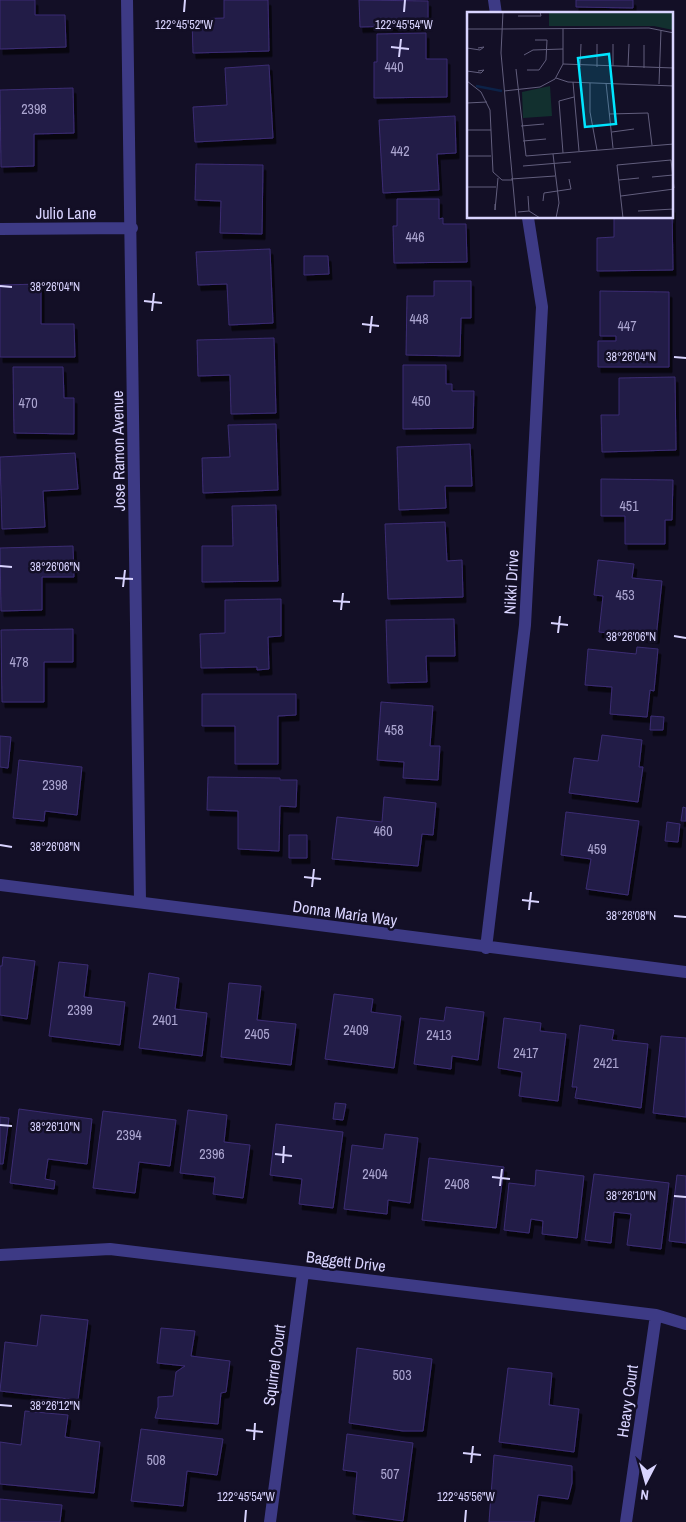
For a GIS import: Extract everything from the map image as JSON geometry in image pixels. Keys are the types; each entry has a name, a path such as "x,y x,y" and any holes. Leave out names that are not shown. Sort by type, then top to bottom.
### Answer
{"street":[{"name":"Jose Ramon Avenue","path":"128,0 140,902"},
{"name":"Nikki Drive","path":"486,948 525,625 542,307 528,219"},
{"name":"Julio Lane","path":"0,229 132,228"},
{"name":"Donna Maria Way","path":"0,885 686,972"},
{"name":"Baggett Drive","path":"0,1255 110,1249 656,1315 686,1324"},
{"name":"Squirrel Court","path":"270,1522 303,1272"},
{"name":"Heavy Court","path":"626,1522 656,1315"}],"building":[{"path":"0,0 35,0 35,15 65,15 66,47 0,49"},
{"path":"224,0 268,0 269,51 193,53 192,19 224,18"},
{"path":"359,0 428,1 428,25 360,27"},
{"path":"576,0 633,0 633,8 576,7"},
{"path":"426,33 426,59 447,59 447,97 374,98 374,62 377,62 377,34"},
{"path":"269,65 273,138 195,142 193,107 227,105 225,68"},
{"path":"73,88 74,133 34,134 34,166 1,167 0,90"},
{"path":"455,116 456,153 437,154 439,190 383,193 379,120"},
{"path":"196,164 263,165 262,234 220,233 221,201 195,200"},
{"path":"397,199 439,199 439,219 443,218 443,224 466,224 467,262 394,263 393,226 397,226"},
{"path":"614,219 672,219 673,270 597,271 597,238 614,237"},
{"path":"270,249 273,323 229,325 227,284 198,285 196,252"},
{"path":"304,256 328,256 329,274 304,275"},
{"path":"434,281 471,281 471,318 461,318 460,356 406,355 407,296 434,296"},
{"path":"41,284 41,324 74,324 75,357 0,357 0,285"},
{"path":"600,291 669,292 669,367 598,367 598,341 616,341 616,336 600,336"},
{"path":"274,338 276,413 231,414 230,375 198,376 197,340"},
{"path":"403,365 446,365 446,384 452,384 452,391 474,391 473,428 403,429"},
{"path":"13,367 63,367 64,398 74,398 74,434 14,433"},
{"path":"675,377 676,450 602,452 601,415 619,415 619,378"},
{"path":"276,424 278,490 203,493 202,458 230,457 228,425"},
{"path":"470,444 472,486 445,486 446,508 399,510 397,447"},
{"path":"75,453 78,489 43,491 45,527 2,529 0,457"},
{"path":"601,479 673,480 672,520 665,520 665,544 625,544 625,516 601,516"},
{"path":"276,505 278,581 202,582 202,546 233,546 232,506"},
{"path":"445,522 447,561 462,560 463,597 388,599 385,524"},
{"path":"73,546 74,577 42,577 42,610 1,611 0,548"},
{"path":"598,560 634,564 632,578 662,581 656,638 599,632 603,596 594,595"},
{"path":"281,599 281,636 268,637 269,669 257,670 257,667 201,668 200,634 225,633 225,600"},
{"path":"454,619 455,656 426,656 427,682 388,683 386,620"},
{"path":"73,629 73,662 44,662 44,702 2,702 1,630"},
{"path":"637,647 658,649 654,691 650,690 647,717 610,714 612,687 585,685 588,649 636,654"},
{"path":"202,694 296,694 296,715 278,716 278,764 235,764 235,726 202,726"},
{"path":"381,702 433,706 430,746 440,746 438,780 403,778 404,762 377,760"},
{"path":"651,716 664,717 663,730 650,730"},
{"path":"602,735 642,740 639,767 643,767 638,802 569,793 574,758 598,761"},
{"path":"0,736 11,737 8,768 0,767"},
{"path":"19,760 82,767 77,815 45,811 44,821 13,818"},
{"path":"208,777 297,780 296,807 280,806 279,851 238,849 238,811 207,810"},
{"path":"384,797 436,803 433,835 422,834 418,866 332,859 337,817 382,822"},
{"path":"683,807 686,808 686,821 681,821"},
{"path":"566,812 639,821 628,895 586,889 591,859 561,855"},
{"path":"667,822 680,824 678,842 665,841"},
{"path":"289,835 307,835 307,858 289,858"},
{"path":"3,957 35,961 27,1019 0,1015 0,966 2,966"},
{"path":"59,962 88,965 84,997 125,1002 120,1045 49,1036"},
{"path":"149,973 179,978 175,1009 207,1013 202,1056 139,1048"},
{"path":"229,983 261,986 257,1020 296,1024 291,1065 221,1057"},
{"path":"334,994 373,999 371,1012 401,1016 394,1068 325,1059"},
{"path":"446,1007 484,1012 478,1060 452,1056 451,1069 414,1064 420,1018 444,1021"},
{"path":"504,1018 541,1023 540,1031 566,1034 558,1101 519,1096 522,1072 498,1068"},
{"path":"580,1025 614,1030 612,1040 648,1044 641,1108 575,1098 577,1087 572,1087"},
{"path":"661,1036 686,1038 686,1117 653,1113"},
{"path":"335,1103 346,1104 343,1120 333,1119"},
{"path":"19,1109 92,1119 87,1164 48,1159 45,1179 55,1181 54,1189 10,1183"},
{"path":"188,1110 227,1115 224,1142 250,1145 243,1198 213,1194 215,1177 180,1173"},
{"path":"103,1111 176,1120 170,1166 139,1162 135,1193 93,1188"},
{"path":"0,1117 9,1118 3,1164 0,1164"},
{"path":"276,1124 343,1132 333,1208 299,1204 302,1179 270,1175"},
{"path":"385,1134 418,1138 410,1203 388,1200 387,1214 344,1209 352,1145 383,1149"},
{"path":"429,1158 504,1167 496,1228 422,1220"},
{"path":"536,1170 584,1176 577,1238 542,1234 543,1221 531,1219 529,1233 504,1230 509,1183 535,1186"},
{"path":"594,1174 669,1183 661,1249 627,1245 631,1214 614,1212 611,1243 585,1240"},
{"path":"677,1175 686,1176 686,1243 669,1241"},
{"path":"41,1315 88,1320 78,1400 0,1391 5,1342 37,1346"},
{"path":"161,1328 195,1331 191,1356 230,1361 226,1392 221,1393 218,1424 155,1418 158,1397 173,1396 176,1372 185,1366 157,1363"},
{"path":"357,1348 432,1359 423,1431 403,1431 349,1423"},
{"path":"508,1368 552,1373 549,1405 579,1409 574,1452 499,1442"},
{"path":"25,1411 68,1415 65,1437 100,1442 94,1493 0,1484 0,1442 21,1445"},
{"path":"141,1429 223,1439 217,1475 187,1471 183,1506 131,1501"},
{"path":"347,1434 413,1443 403,1521 353,1514 357,1472 343,1470"},
{"path":"494,1455 572,1466 572,1483 568,1499 538,1495 534,1522 489,1522"},
{"path":"0,1499 62,1505 60,1522 0,1522"}]}
